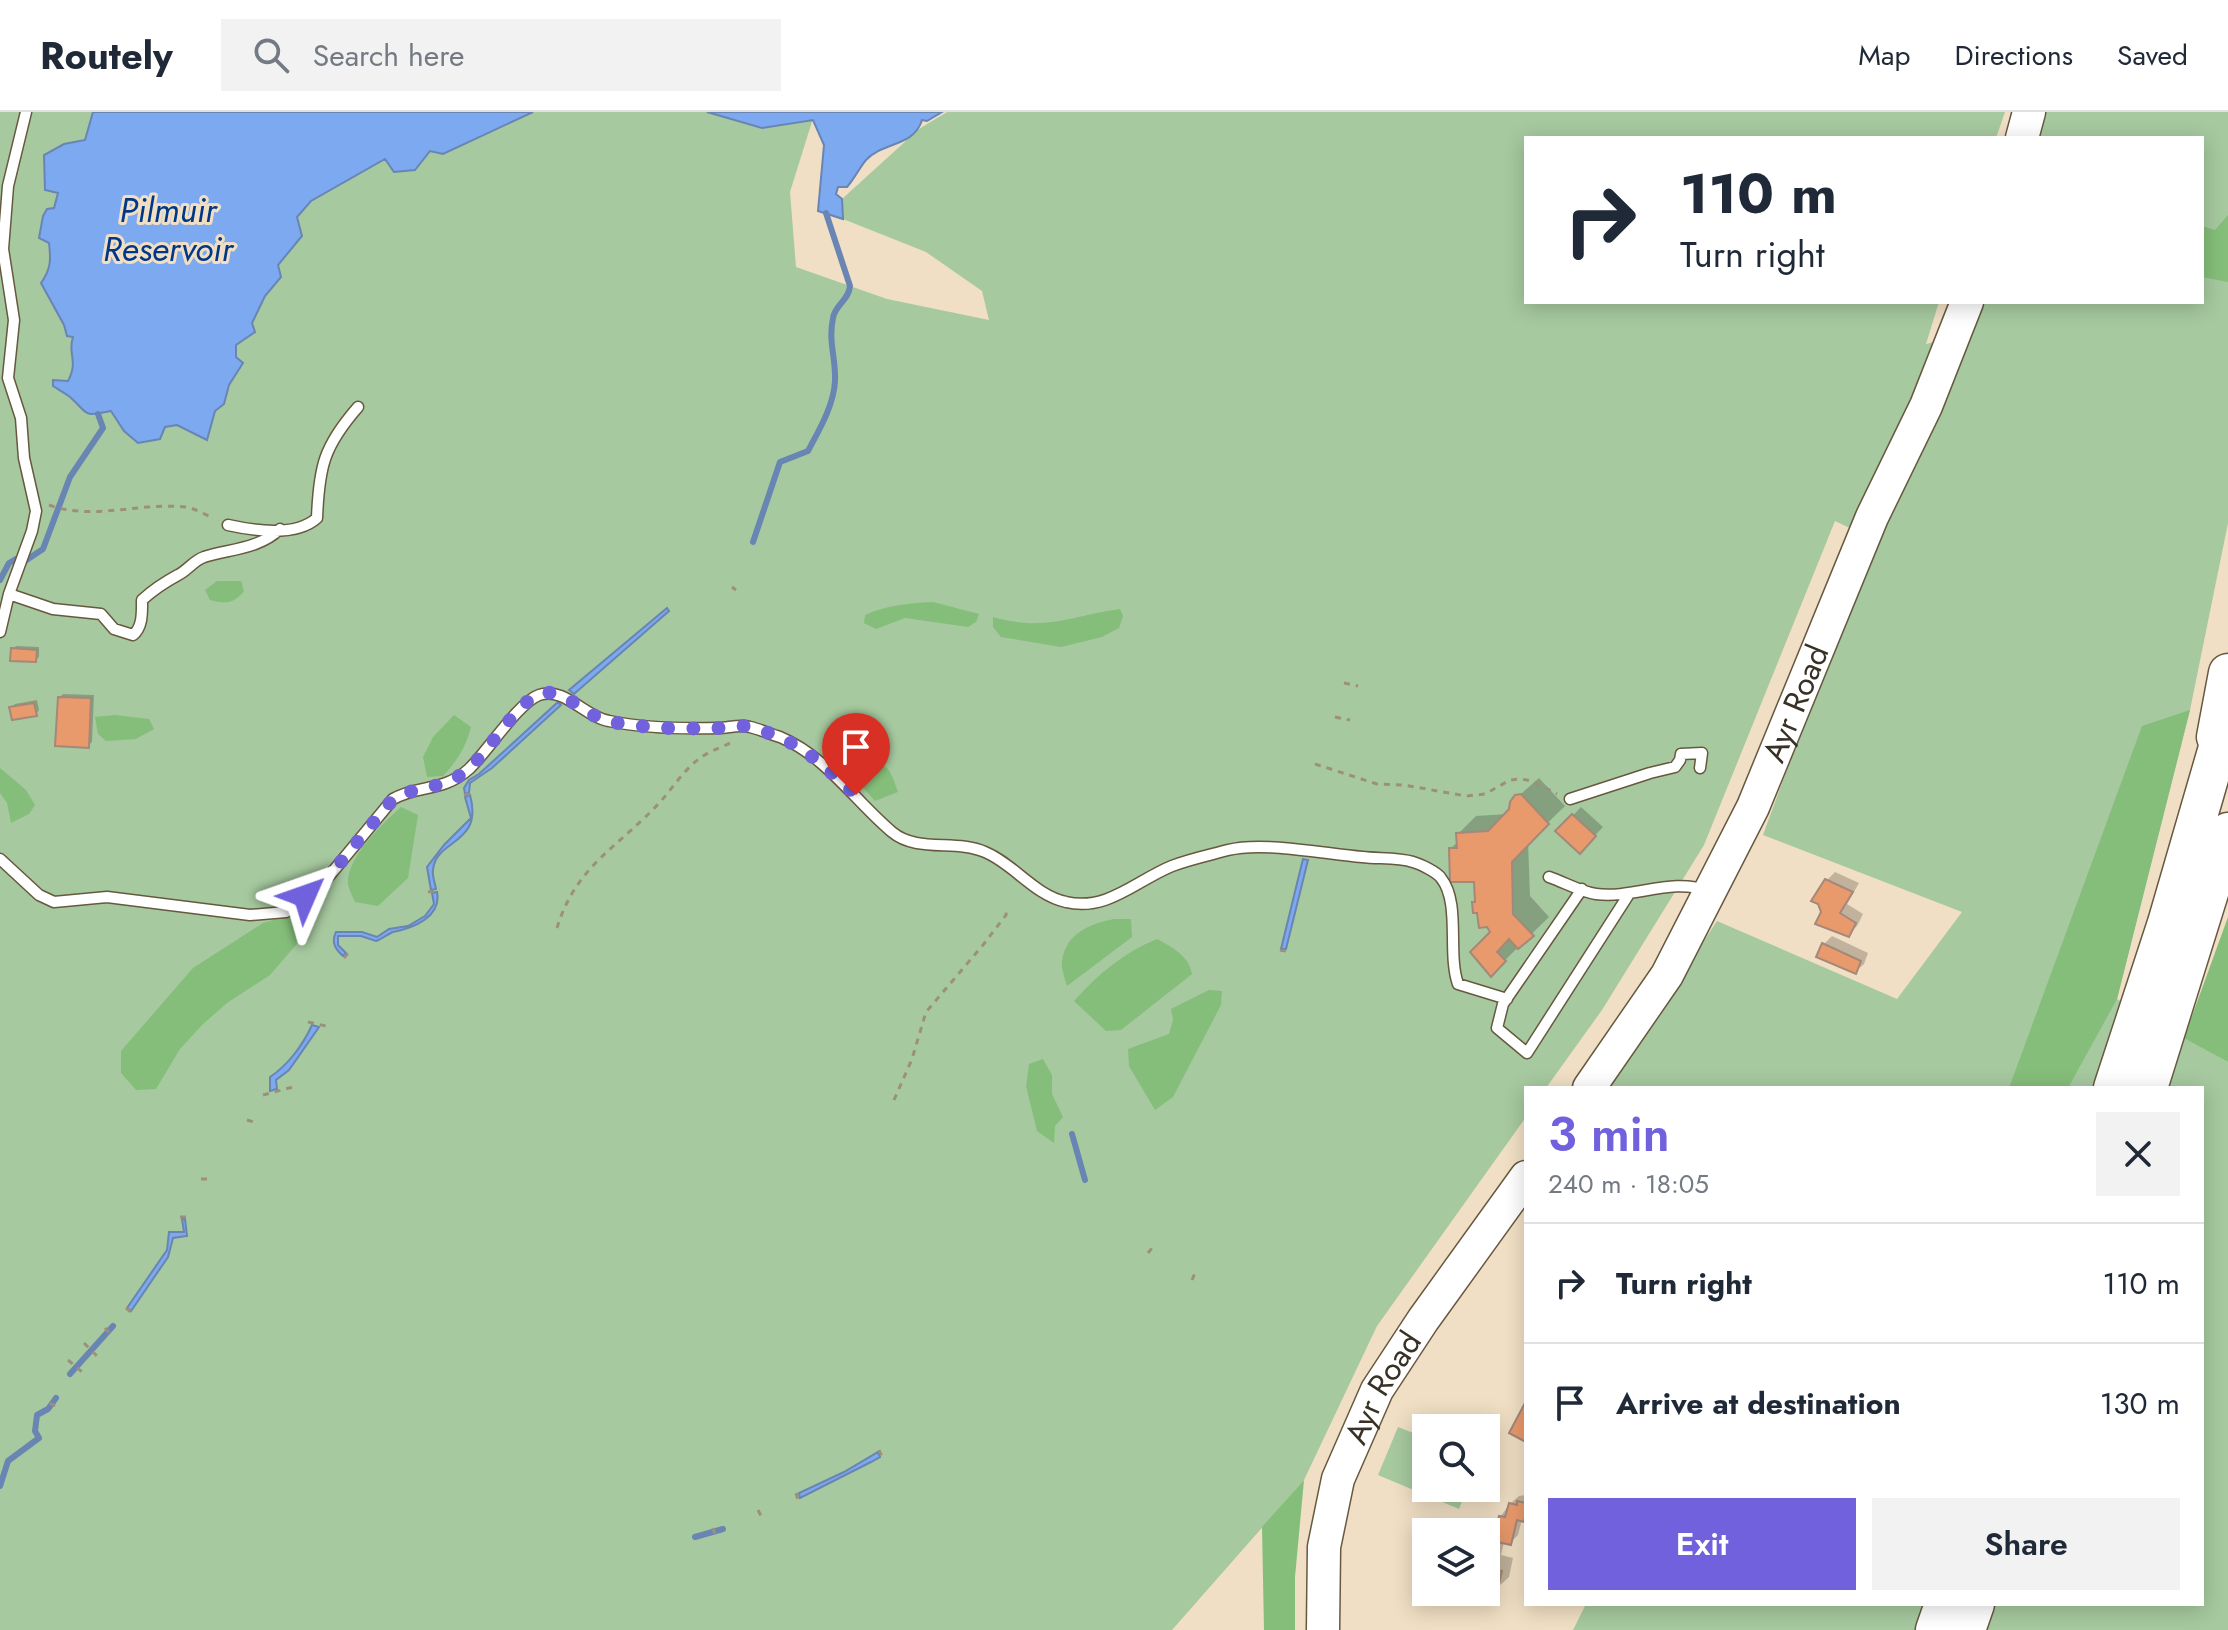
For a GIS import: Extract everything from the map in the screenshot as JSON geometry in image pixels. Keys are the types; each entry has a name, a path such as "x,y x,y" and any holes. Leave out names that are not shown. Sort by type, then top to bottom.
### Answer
{"highway":[{"path":"2205,795 2228,673"},
{"path":"2114,1086 2228,713"},
{"path":"2149,1086 2228,832"},
{"path":"2172,1012 2228,864"},
{"path":"1935,1630 1943,1606"},
{"path":"1966,1630 1974,1606"}],"main road":[{"path":"2023,136 2029,112"},
{"name":"Ayr Road","path":"1590,1086 1667,975 1753,807 1872,517 1926,406 1966,304"},
{"name":"Ayr Road","path":"1323,1630 1324,1547 1338,1479 1377,1390 1423,1320 1524,1180"}],"lane":[{"path":"0,632 36,511 24,458 21,418 8,378 14,320 3,249 8,186 26,112"},
{"path":"228,525 264,530 309,526 317,518 322,465 328,446 358,407"},
{"path":"9,594 53,609 101,614 114,629 133,635 141,622 142,600 160,584 181,574 201,558 255,544 280,529"},
{"path":"0,859 39,895 54,902 107,897 152,900 250,915 286,912 325,881 393,799 401,794 450,783 468,769 537,695 551,693 606,721 665,727 747,726 782,738 809,753 895,834 937,846 967,846 987,853 1047,895 1068,903 1102,902 1175,865 1233,849 1267,848 1414,862 1441,877 1451,902 1452,969 1458,984 1507,999"},
{"path":"1565,797 1675,767 1681,754 1702,753 1700,768"},
{"path":"1549,877 1595,894 1629,894 1692,885 1710,892"},
{"path":"1582,889 1503,1004 1497,1028 1527,1053 1629,894"}],"path":[{"path":"56,507 105,512 187,507 228,525"},
{"path":"1346,683 1356,686"},
{"path":"1337,718 1348,720"},
{"path":"557,928 563,908 578,880 592,865 663,799 703,756 756,729"},
{"path":"1315,764 1377,784 1404,785 1466,796 1485,794 1510,780 1521,779 1565,797"},
{"path":"464,795 470,794"},
{"path":"430,892 438,890"},
{"path":"894,1100 912,1059 926,1012 1001,922 1007,907"},
{"path":"1280,950 1286,951"},
{"path":"344,958 348,953"},
{"path":"310,1023 326,1026"},
{"path":"263,1095 293,1087"},
{"path":"247,1120 254,1122"},
{"path":"201,1179 208,1179"},
{"path":"180,1217 186,1217"},
{"path":"1148,1253 1152,1248"},
{"path":"1192,1280 1195,1273"},
{"path":"84,1343 97,1356"},
{"path":"68,1360 82,1372"},
{"path":"50,1403 55,1406"},
{"path":"879,1450 882,1457"},
{"path":"796,1493 798,1500"},
{"path":"758,1510 761,1516"},
{"path":"713,1528 715,1534"}],"green space":[{"path":"0,112 815,112 790,192 796,267 887,299 989,320 982,291 926,252 843,219 842,199 919,129 947,112 2005,112 1997,136 1524,136 1524,304 1938,304 1926,344 1968,334 1980,304 2204,304 2204,136 2035,136 2041,112 2228,112 2228,523 2190,710 2117,999 2228,1062 2228,1630 1573,1630 1585,1606 2204,1606 2204,1086 1608,1086 1717,921 1897,999 1962,912 1763,835 1816,690 1877,541 1835,521 1704,845 1602,1010 1547,1086 1524,1086 1524,1120 1377,1326 1304,1480 1172,1630 0,1630"},
{"path":"2228,215 2228,282 2204,277 2204,227 2215,230"},
{"path":"217,581 241,581 244,591 229,602 210,600 205,590"},
{"path":"933,602 979,614 976,622 968,627 905,618 876,629 864,623 865,615 882,609"},
{"path":"1120,609 1123,616 1119,628 1102,637 1061,647 1001,637 993,627 993,617 1043,623"},
{"path":"2190,710 2117,999 2069,1086 2010,1086 2142,726"},
{"path":"115,715 149,719 154,729 136,739 106,741 98,734 95,717"},
{"path":"454,715 471,727 466,741 443,776 427,777 423,757 433,737"},
{"path":"867,760 881,764 888,770 898,792 875,801 847,770 853,764"},
{"path":"0,768 26,790 35,805 29,814 11,823 7,803 0,793"},
{"path":"401,807 418,815 408,878 378,906 355,902 348,884 353,863 367,842"},
{"path":"290,915 297,921 302,938 270,975 227,1003 203,1024 180,1049 156,1089 136,1090 121,1073 121,1051 193,968 263,923"},
{"path":"2228,917 2228,1062 2184,1038"},
{"path":"1114,919 1131,919 1132,937 1067,986 1062,964 1068,943 1080,931"},
{"path":"1157,939 1184,957 1192,974 1121,1030 1106,1031 1074,1001 1112,965"},
{"path":"1209,990 1222,991 1221,1005 1173,1097 1155,1110 1129,1066 1128,1049 1169,1034 1173,1020 1171,1009"},
{"path":"1043,1059 1052,1075 1052,1094 1063,1117 1055,1126 1054,1143 1037,1131 1026,1086 1029,1064"},
{"path":"1398,1427 1412,1432 1412,1489 1378,1475"},
{"path":"1304,1480 1295,1577 1295,1630 1264,1630 1262,1527"},
{"path":"1442,1502 1462,1502 1459,1509"}],"water":[{"name":"Pilmuir Reservoir","path":"93,112 533,112 443,154 430,151 415,170 394,172 385,159 311,201 297,217 302,236 278,265 281,277 265,296 252,323 255,332 236,345 236,357 243,363 229,385 224,404 215,411 207,440 177,425 165,427 160,439 138,443 124,431 111,411 87,413 53,386 53,380 68,381 71,374 73,337 67,336 41,283 50,259 49,243 39,238 43,216 47,209 54,208 58,193 45,190 44,155 64,144 85,140"},
{"path":"707,112 942,112 927,121 922,120 918,129 905,140 873,154 847,187 838,187 836,194 842,199 843,219 818,211 824,145 813,120 762,128"},
{"path":"667,608 669,611 574,694 569,690"},
{"path":"558,702 561,705 492,768 470,783 469,793 465,794 464,788 469,780"},
{"path":"470,795 473,811 470,823 465,833 436,860 433,872 436,889 431,890 427,867 471,818 465,797"},
{"path":"1303,859 1308,860 1286,949 1281,949"},
{"path":"437,892 437,901 431,915 417,924 376,941 361,936 338,936 338,945 346,953 343,956 336,948 336,932 362,932 377,937 389,929 408,926 425,916 434,904 432,893"},
{"path":"312,1025 319,1027 289,1070 276,1080 277,1089 270,1091 270,1077 294,1054"},
{"path":"182,1219 185,1219 187,1236 173,1238 168,1257 131,1311 127,1308 167,1250 169,1232 184,1232"},
{"path":"878,1452 880,1457 800,1498 799,1493"}],"building":[{"path":"11,648 37,650 36,662 10,661"},
{"path":"58,697 91,698 89,748 55,746"},
{"path":"34,703 37,716 12,720 9,707"},
{"path":"1521,794 1549,824 1512,862 1513,914 1534,936 1518,949 1509,939 1497,952 1506,961 1491,977 1470,952 1490,932 1487,927 1479,928 1477,913 1473,913 1474,882 1450,882 1449,848 1457,848 1456,833 1488,831 1509,809 1515,795"},
{"path":"1572,814 1596,836 1580,854 1555,831"},
{"path":"1825,879 1853,892 1840,913 1856,923 1849,937 1815,924 1821,912 1818,904 1811,901"},
{"path":"1822,943 1861,961 1856,974 1816,957"},
{"path":"1524,1405 1524,1441 1509,1433"},
{"path":"1509,1503 1524,1503 1524,1522 1517,1520 1511,1545 1500,1543 1499,1518 1505,1517"}],"waterway":[{"path":"753,542 780,462 808,451 834,390 833,318 850,286 826,213"},
{"path":"25,561 43,549 70,477 103,428 98,414"},
{"path":"0,580 9,563 16,559"},
{"path":"1072,1134 1085,1180"},
{"path":"70,1374 113,1326"},
{"path":"0,1486 8,1461 39,1438 35,1431 37,1415 48,1409 56,1398"},
{"path":"695,1537 723,1529"}],"route":[{"path":"305,896 325,881 393,799 401,794 450,783 487,750 537,695 551,693 563,696 579,709 606,721 665,727 747,726 782,738 809,753 856,795"}]}
